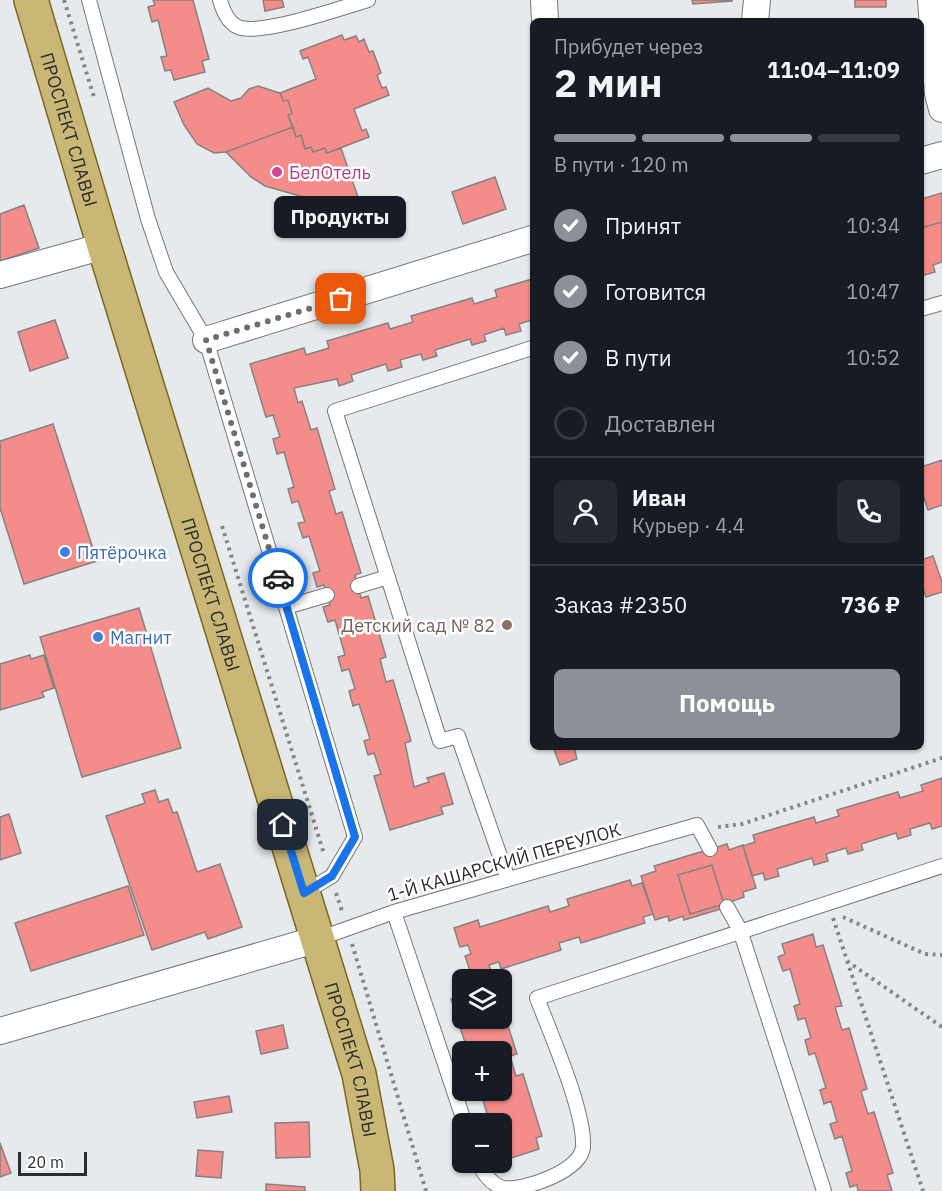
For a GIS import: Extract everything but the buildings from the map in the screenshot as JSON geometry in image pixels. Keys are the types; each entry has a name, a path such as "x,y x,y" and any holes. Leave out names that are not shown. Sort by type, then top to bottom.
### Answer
{"main road":[{"name":"ПРОСПЕКТ СЛАВЫ","path":"31,0 104,246 333,934 377,1170 378,1191"}],"street":[{"path":"544,0 545,18"},
{"path":"755,18 757,0"},
{"path":"931,0 938,94 942,109"},
{"path":"924,160 942,155"},
{"path":"206,340 530,240"},
{"path":"0,275 104,246"},
{"path":"0,1031 333,934"}],"lane":[{"path":"89,0 148,219 166,272 206,340 355,837 332,876 319,888"},
{"path":"220,0 230,21 240,28 260,29 368,0"},
{"path":"924,308 942,303"},
{"path":"508,879 458,736 440,741 335,411 530,349"},
{"path":"358,586 388,577"},
{"path":"286,607 327,595"},
{"name":"1-Й КАШАРСКИЙ ПЕРЕУЛОК","path":"333,934 394,912 697,825 699,830"},
{"path":"699,830 710,849"},
{"path":"483,1173 503,1188 525,1188 571,1167 583,1150 582,1123 537,998 942,866"},
{"path":"727,907 740,930 824,1191"},
{"path":"394,912 461,1113"}],"path":[{"path":"64,0 95,101"},
{"path":"219,517 326,860"},
{"path":"699,830 742,824 942,758"},
{"path":"319,888 333,934 426,1191"},
{"path":"923,1191 831,912 925,954 942,955"},
{"path":"847,961 942,1027"}],"way so far":[{"path":"278,578 206,340 341,299"}],"place":[{"name":"БелОтель","path":"277,172"},
{"name":"Продукты","path":"341,299"},
{"name":"Пятёрочка","path":"65,552"},
{"name":"Детский сад № 82","path":"507,625"},
{"name":"Магнит","path":"98,637"}],"route":[{"path":"278,578 355,837 332,876 304,893 283,825"}]}
